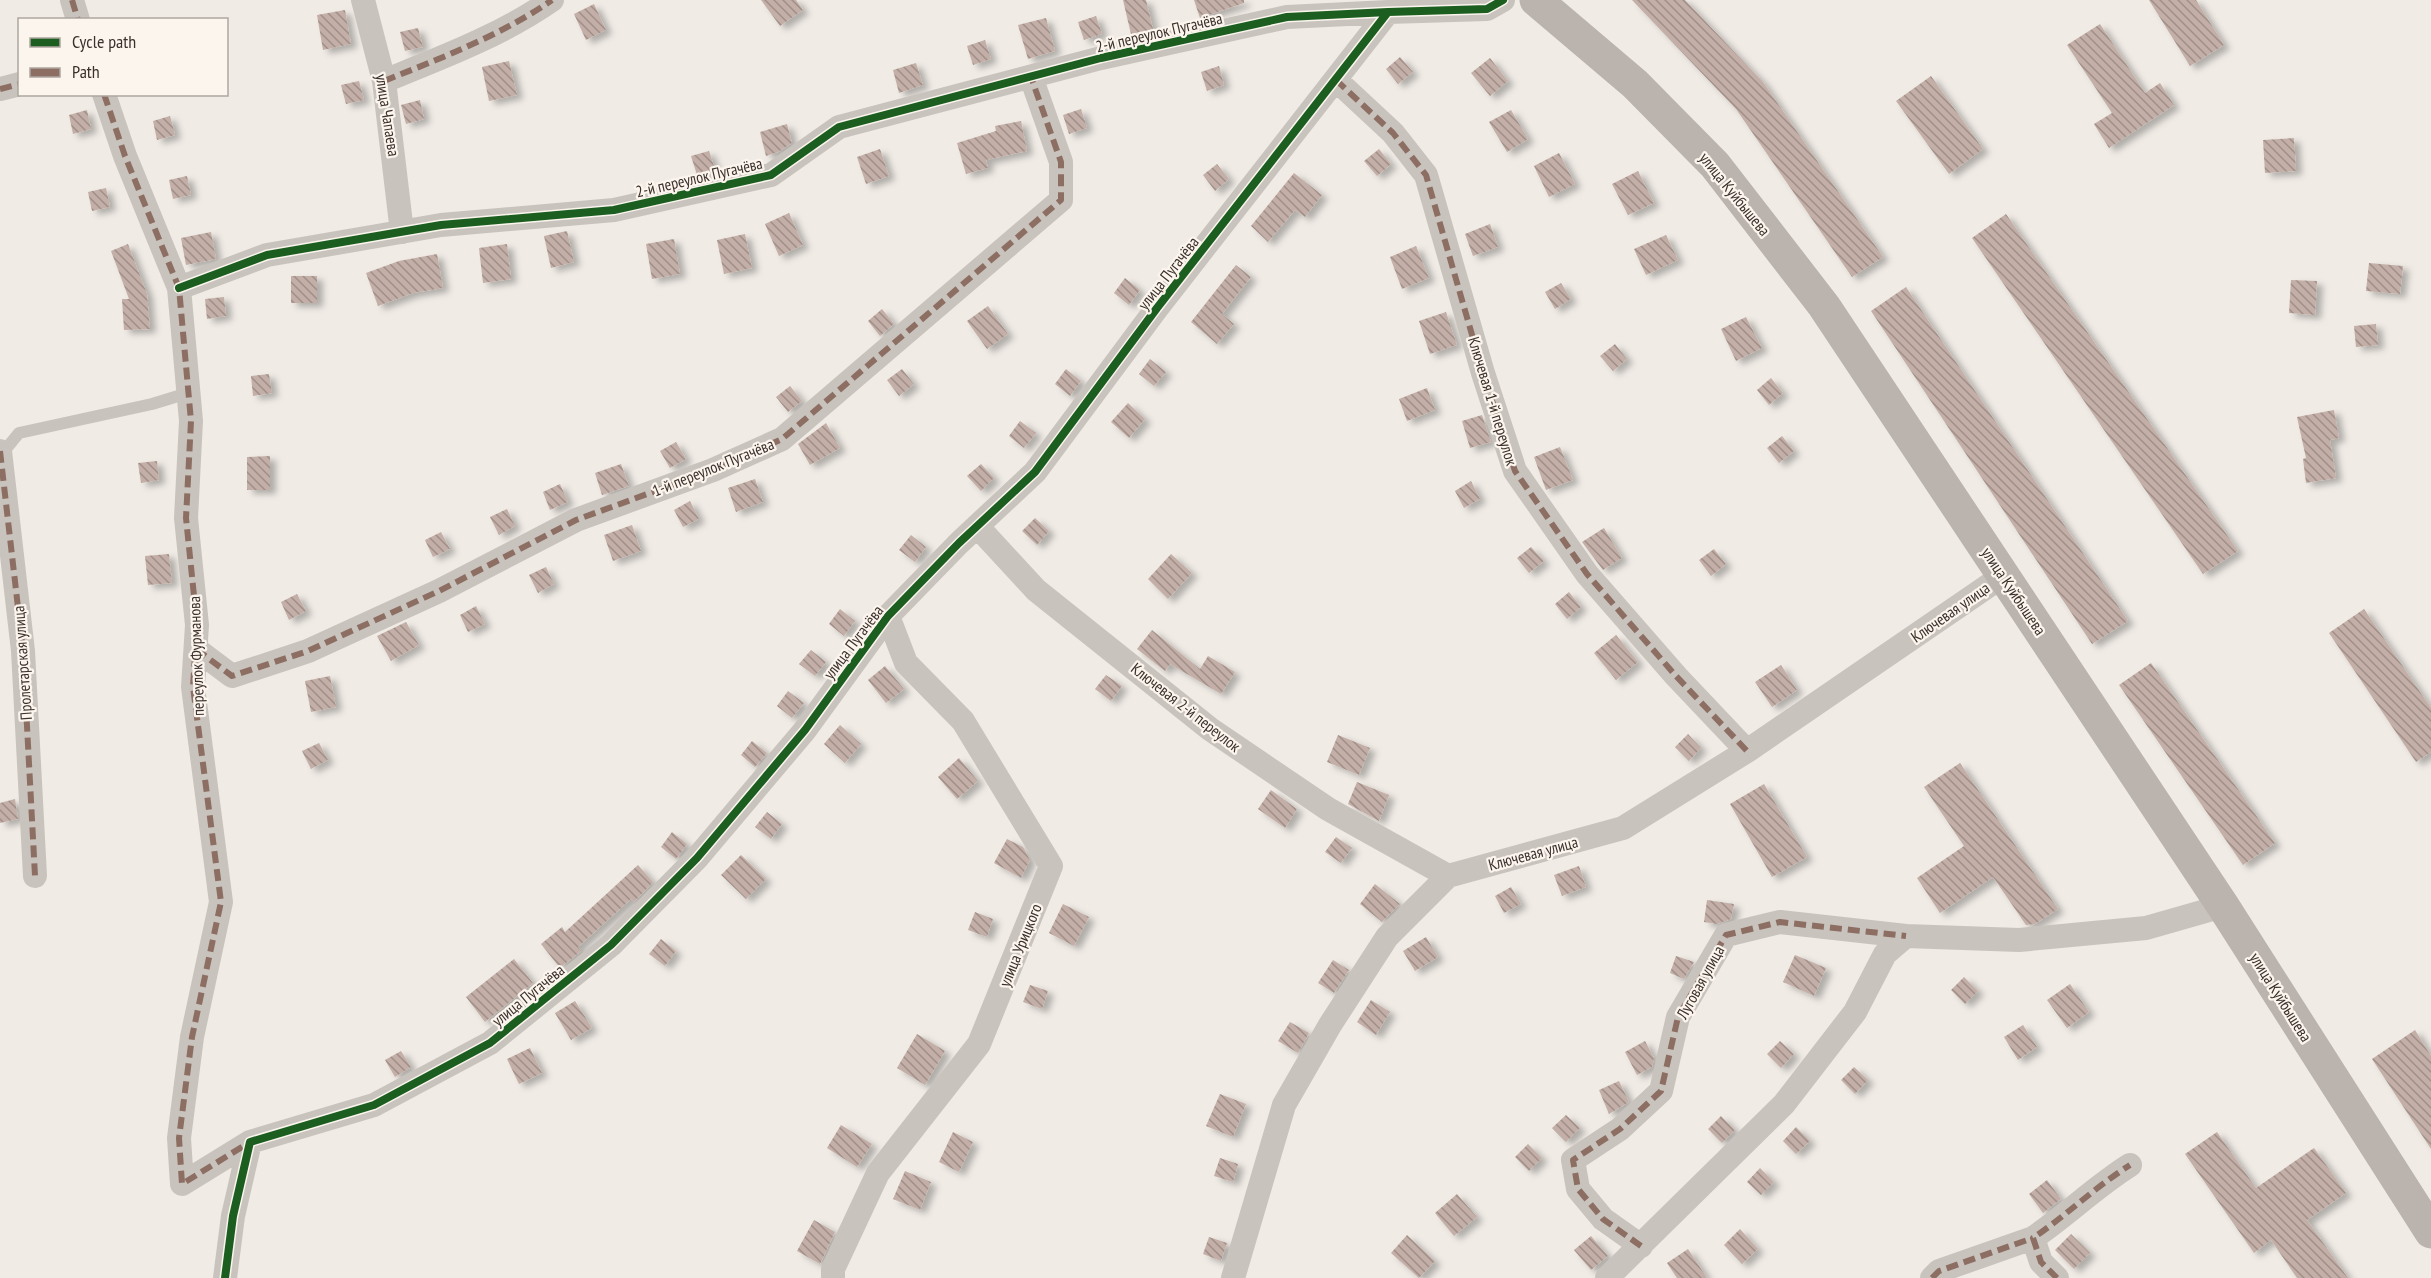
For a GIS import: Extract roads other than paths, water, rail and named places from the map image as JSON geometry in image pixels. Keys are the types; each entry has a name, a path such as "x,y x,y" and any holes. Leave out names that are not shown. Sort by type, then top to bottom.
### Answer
{"main road":[{"name":"улица Куйбышева","path":"1539,1 1635,84 1715,165 1824,306 2223,906 2431,1232"}],"street":[{"path":"72,0 77,18"},
{"name":"улица Чапаева","path":"363,0 384,81 402,232"},
{"path":"384,81 458,51 532,14 552,0"},
{"path":"1388,12 1487,9 1503,0"},
{"name":"2-й переулок Пугачёва","path":"179,288 267,255 441,225 614,210 771,175 839,127 1031,77 1287,17 1388,12"},
{"name":"улица Пугачёва","path":"250,1143 374,1105 490,1043 611,945 705,849 805,730 888,616 977,526 1035,472 1157,308 1388,12"},
{"name":"1-й переулок Пугачёва","path":"196,649 232,676 308,651 439,591 576,520 713,470 782,439 1061,200 1061,162 1031,77"},
{"name":"Ключевая 1-й переулок","path":"1336,80 1393,133 1426,175 1483,373 1515,471 1587,573 1676,676 1747,751"},
{"path":"0,89 18,84"},
{"name":"переулок Фурманова","path":"105,96 125,156 179,288 191,421 186,518 197,624 193,687 220,903 192,1037 179,1138 182,1184 250,1143"},
{"name":"Пролетарская улица","path":"0,453 22,651 35,876"},
{"name":"Ключевая 2-й переулок","path":"977,526 1036,590 1110,647 1209,729 1329,808 1448,876"},
{"name":"Ключевая улица","path":"1448,876 1623,828 1747,751 2004,575"},
{"name":"улица Урицкого","path":"833,1278 833,1269 878,1173 980,1044 1051,866 963,721 906,663 888,616"},
{"path":"1233,1278 1284,1105 1330,1025 1388,937 1448,876"},
{"name":"Луговая улица","path":"1641,1246 1603,1219 1578,1189 1573,1160 1620,1129 1661,1091 1678,1017 1726,935 1780,922 1906,936 2019,940 2146,928 2223,906"},
{"path":"1607,1278 1784,1104 1855,1012 1885,954 1906,936"},
{"path":"225,1278 233,1216 250,1143"},
{"path":"1932,1278 1940,1271 2033,1238 2063,1218 2095,1188 2130,1165"},
{"path":"2033,1238 2041,1262 2058,1278"}],"lane":[{"path":"0,453 20,433 152,404 189,393"}]}
